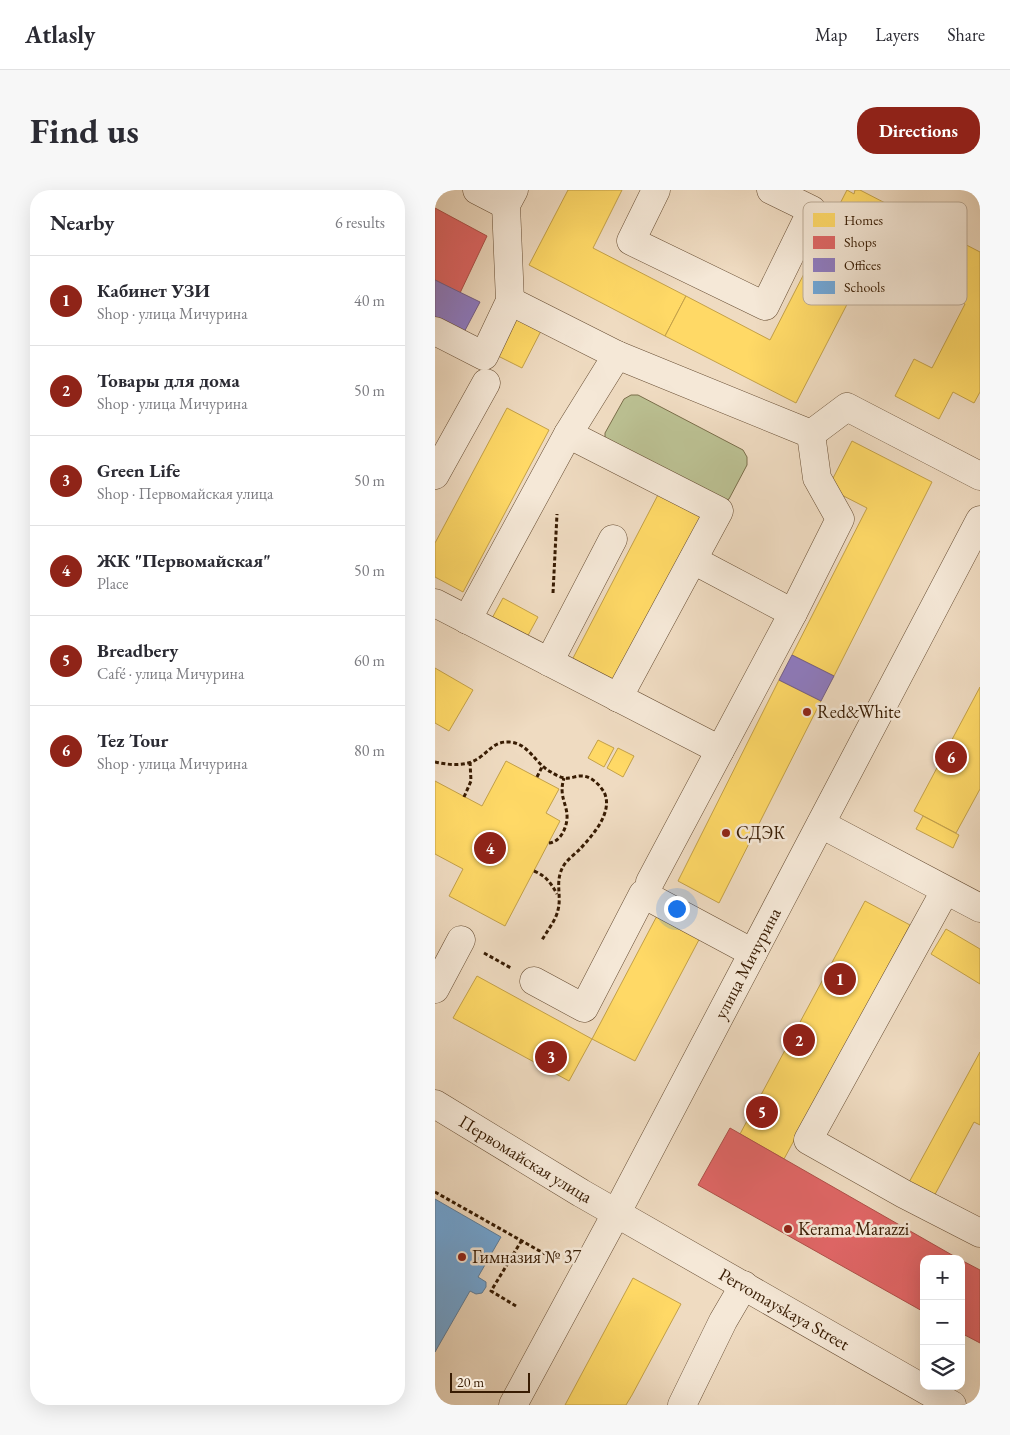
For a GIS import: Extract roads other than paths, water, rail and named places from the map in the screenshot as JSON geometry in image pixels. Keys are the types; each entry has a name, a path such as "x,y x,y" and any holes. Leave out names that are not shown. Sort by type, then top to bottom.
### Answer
{"street":[{"path":"435,331 484,356 510,301 510,197 477,190"},
{"path":"656,190 631,241 765,306 803,228"},
{"path":"771,190 803,206"},
{"path":"510,301 617,355 811,434"},
{"path":"467,620 568,434 617,355"},
{"path":"435,474 486,383"},
{"path":"811,434 847,407 980,476"},
{"path":"568,434 719,511 618,698"},
{"path":"650,882 793,613 840,519 817,478 811,434"},
{"name":"улица Мичурина","path":"513,1405 976,536"},
{"path":"549,662 613,539"},
{"path":"693,560 793,613"},
{"path":"435,603 720,750"},
{"path":"821,824 945,891 977,898"},
{"path":"945,891 808,1140 904,1194 980,1233"},
{"path":"534,981 585,1008 643,894 753,954"},
{"path":"435,989 461,940"},
{"name":"Первомайская улица","path":"435,1104 581,1193 617,1212"},
{"name":"Pervomayskaya Street","path":"617,1212 952,1405"},
{"path":"682,1405 723,1321 743,1285"}],"place":[{"name":"Red&White","path":"807,712"},
{"name":"Tez Tour","path":"951,757"},
{"name":"СДЭК","path":"726,833"},
{"name":"ЖК \"Первомайская\"","path":"490,848"},
{"name":"Кабинет УЗИ","path":"840,979"},
{"name":"Товары для дома","path":"799,1040"},
{"name":"Green Life","path":"551,1057"},
{"name":"Breadbery","path":"762,1112"},
{"name":"Kerama Marazzi","path":"788,1229"},
{"name":"Гимназия № 37","path":"462,1257"}]}
